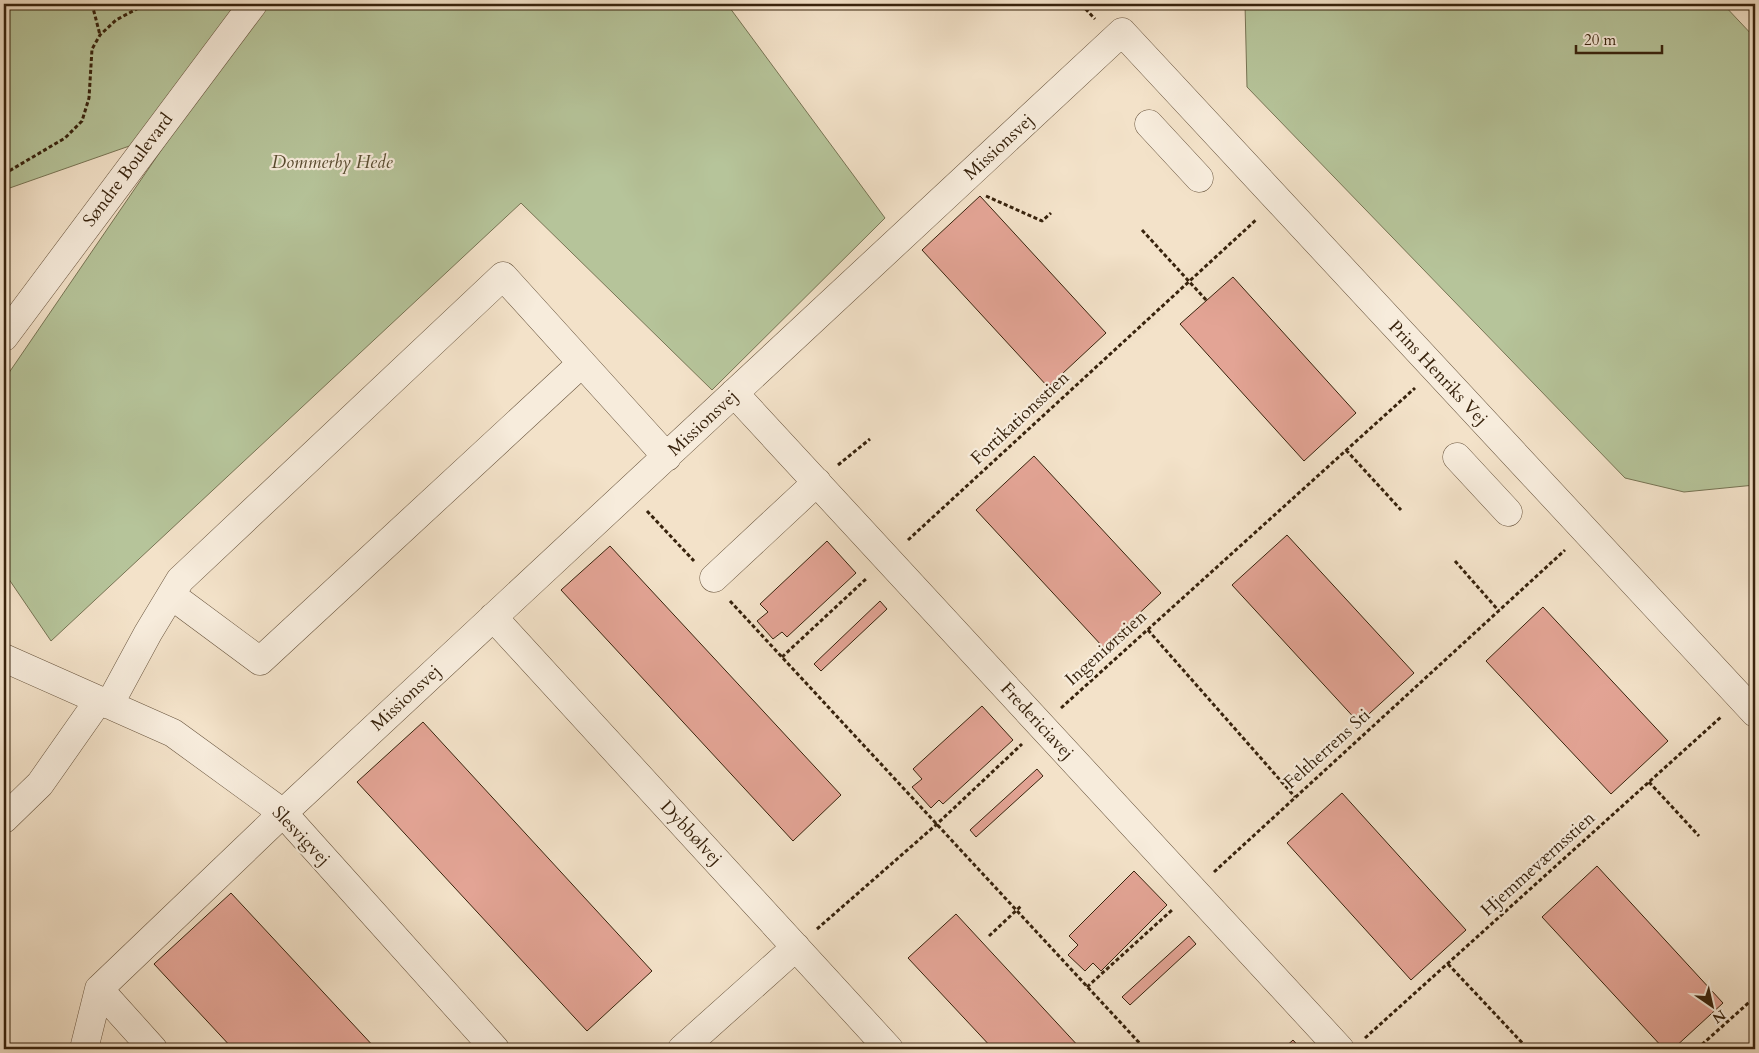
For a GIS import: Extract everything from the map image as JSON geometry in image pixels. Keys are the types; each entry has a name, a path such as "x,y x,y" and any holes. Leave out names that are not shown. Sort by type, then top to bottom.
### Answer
{"lane":[{"name":"Søndre Boulevard","path":"4,337 253,4"},
{"name":"Prins Henriks Vej","path":"1122,32 1748,706"},
{"name":"Missionsvej","path":"99,989 283,813 1122,32"},
{"path":"1149,124 1199,178"},
{"path":"1179,156 1210,128"},
{"path":"4,819 40,784 104,703 180,580 503,276 667,457"},
{"path":"171,595 260,661 582,362"},
{"name":"Fredericiavej","path":"734,393 1194,890 1351,1046"},
{"path":"1457,457 1508,512"},
{"path":"1485,487 1517,457"},
{"path":"713,580 817,482"},
{"name":"Dybbølvej","path":"493,618 889,1049"},
{"name":"Slesvigvej","path":"4,658 173,733 283,813 496,1049"},
{"path":"682,1049 796,947"},
{"path":"84,1049 99,989"},
{"path":"99,989 153,1049"}],"path":[{"path":"92,4 100,35"},
{"path":"4,174 65,138 82,121 88,98 92,49 100,35 116,20 146,4"},
{"path":"963,180 976,192 1042,221 1051,213"},
{"name":"Fortikationsstien","path":"782,657 1278,200"},
{"path":"1142,230 1207,300"},
{"name":"Ingeniørstien","path":"796,947 938,824 1041,726 1436,370"},
{"path":"817,482 870,439"},
{"path":"1346,450 1402,510"},
{"path":"630,492 1145,1049"},
{"name":"Feltherrens Sti","path":"1087,987 1586,532"},
{"path":"1455,561 1499,610"},
{"path":"1148,630 1295,798"},
{"name":"Hjemmeværnsstien","path":"1351,1046 1448,964 1649,782 1748,706"},
{"path":"867,749 872,744"},
{"path":"1649,782 1699,836"},
{"path":"989,936 1021,906"},
{"path":"1448,964 1528,1049"},
{"path":"1697,1049 1755,997"}],"green space":[{"name":"Dommerby Hede","path":"4,4 727,4 885,218 712,390 521,203 51,641 4,572 4,380 175,130 4,190"},
{"path":"1245,4 1723,4 1755,38 1755,485 1684,492 1625,478 1247,87"}],"building":[{"path":"980,196 1106,333 1048,387 922,250"},
{"path":"1233,277 1356,413 1304,461 1180,324"},
{"path":"1034,456 1161,593 1103,647 976,510"},
{"path":"1287,535 1414,673 1359,723 1232,585"},
{"path":"827,541 856,573 787,637 782,632 773,639 757,621 768,612 760,604"},
{"path":"610,546 841,795 793,841 561,590"},
{"path":"880,601 887,609 821,671 814,664"},
{"path":"1543,607 1668,741 1611,794 1486,661"},
{"path":"982,706 1013,740 943,804 939,800 931,808 912,787 922,779 913,769"},
{"path":"423,722 652,971 587,1031 357,782"},
{"path":"1037,769 1043,776 976,837 970,830"},
{"path":"1342,793 1466,930 1411,980 1287,843"},
{"path":"1597,866 1723,1003 1673,1049 1664,1049 1542,917"},
{"path":"1134,871 1167,905 1101,971 1093,963 1085,971 1068,955 1078,945 1069,936"},
{"path":"231,893 376,1049 233,1049 154,964"},
{"path":"956,914 1081,1049 993,1049 908,958"},
{"path":"1189,936 1196,944 1130,1005 1122,997"},
{"path":"1293,1040 1301,1049 1283,1049"}]}
